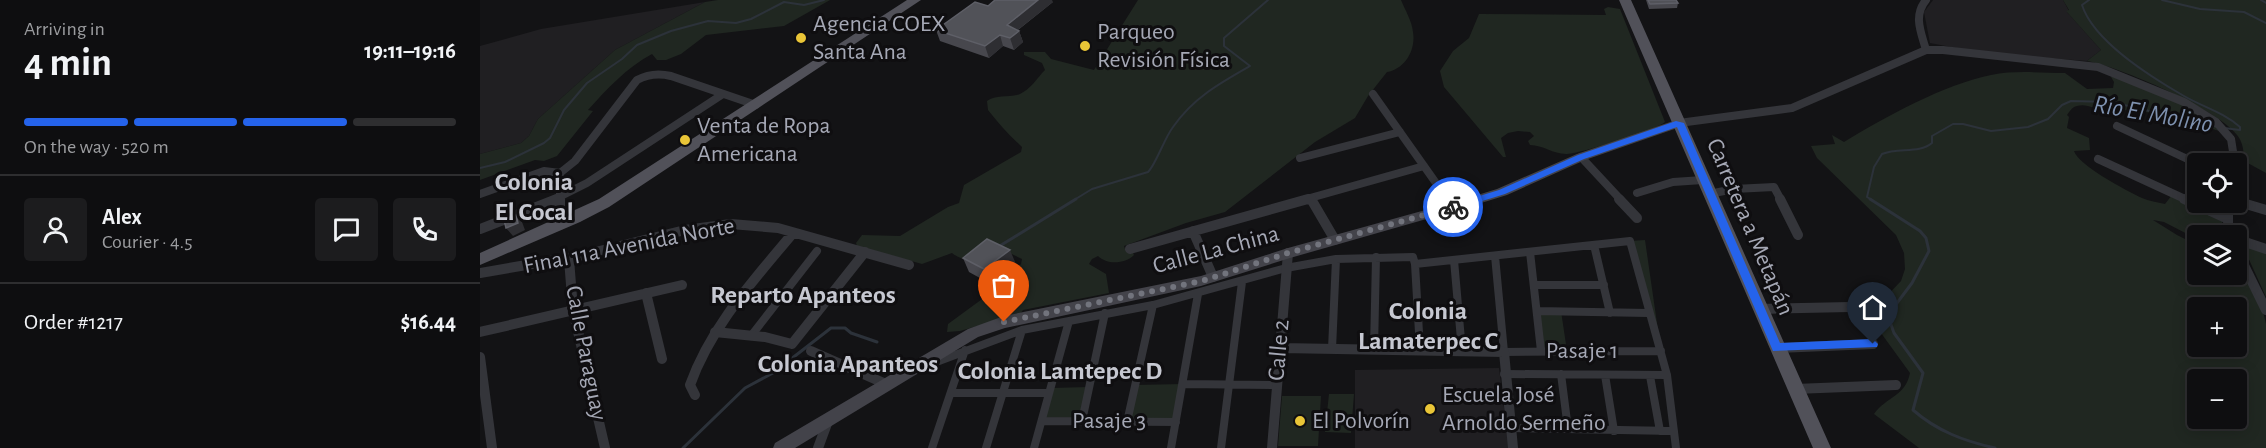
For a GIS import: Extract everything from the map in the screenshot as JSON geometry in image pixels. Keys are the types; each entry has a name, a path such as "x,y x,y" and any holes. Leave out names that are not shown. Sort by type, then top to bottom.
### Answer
{"main road":[{"path":"480,259 560,225 604,203 915,0"},
{"name":"Carretera a Metapán","path":"1625,0 1822,448"},
{"name":"Calle La China","path":"781,448 944,348 973,333 1004,322 1213,277 1288,253 1453,207 1502,192 1581,157 1679,123"}],"street":[{"path":"1926,0 1918,11 1917,17 1926,50"},
{"path":"1679,123 1792,108 1926,50 2091,65 2184,102 2222,128 2231,139 2234,153"},
{"path":"480,195 544,171 560,173 575,161 637,80 654,73 756,105"},
{"path":"480,229 559,198 587,183 723,94"},
{"path":"1373,94 1453,207"},
{"path":"2117,126 2187,159"},
{"path":"1300,158 1400,132"},
{"path":"1581,157 1637,219"},
{"path":"2098,159 2228,219"},
{"path":"1130,249 1424,166"},
{"path":"560,173 560,225"},
{"path":"1637,193 1673,182 1734,189 1774,187 1798,235"},
{"path":"1311,198 1335,240"},
{"path":"2247,204 2266,210"},
{"path":"2228,213 2228,225"},
{"name":"Final 11a Avenida Norte","path":"480,273 569,259 726,223 759,224 778,228 909,265"},
{"path":"1193,231 1213,277"},
{"path":"695,395 690,385 694,369 715,332 793,233"},
{"path":"1415,264 1630,241 1648,313 1667,375 1676,448"},
{"path":"2247,243 2266,249"},
{"path":"1594,245 1610,313"},
{"path":"751,336 817,251"},
{"path":"715,332 792,344 865,252"},
{"path":"1530,252 1541,351"},
{"name":"Calle 2","path":"1272,448 1288,253"},
{"path":"1495,256 1504,374 1513,448"},
{"path":"1374,350 1376,257"},
{"path":"931,364 1022,330 1153,305 1286,268 1336,259 1376,257 1413,257 1420,350"},
{"name":"Calle Paraguay","path":"569,259 573,310 605,448"},
{"path":"1332,349 1336,259"},
{"path":"1454,260 1462,351"},
{"path":"2247,270 2266,310"},
{"path":"1221,448 1227,385 1242,282"},
{"path":"480,332 682,285"},
{"path":"1535,285 1604,285"},
{"path":"646,293 662,358"},
{"path":"1171,448 1198,294"},
{"path":"1127,422 1153,305"},
{"path":"1759,309 1850,307"},
{"path":"1538,311 1648,313"},
{"path":"1082,421 1105,313"},
{"path":"1034,448 1069,321"},
{"path":"986,448 1022,330"},
{"path":"1777,348 1873,344"},
{"path":"1281,348 1504,352"},
{"path":"811,351 886,384"},
{"path":"932,448 965,351"},
{"name":"Pasaje 1","path":"1504,352 1661,351"},
{"path":"480,357 492,448"},
{"path":"1504,374 1667,375"},
{"path":"1562,374 1568,429"},
{"path":"1605,375 1614,431"},
{"path":"1650,376 1660,431"},
{"path":"1182,384 1276,386"},
{"path":"1795,389 1896,385"},
{"path":"951,393 1049,393"},
{"path":"818,448 828,421"},
{"name":"Pasaje 3","path":"1042,421 1176,422"},
{"path":"1510,428 1674,431"}],"shaded area":[{"path":"830,0 784,26 706,35 681,54 666,60 657,60 652,54 625,72 602,94 588,110 593,111 557,156 544,161 535,160 480,180 480,154 521,143 529,136 538,119 615,50 705,2"},
{"path":"1138,0 1401,0 1410,20 1413,45 1408,58 1399,67 1387,72 1368,96 1355,118 1315,142 1225,212 1186,223 1124,246 1134,255 1121,262 1106,261 1098,256 1092,259 1089,264 1106,274 1109,293 1023,310 1020,314 960,331 947,332 948,324 989,294 1021,264 1022,259 1003,250 971,259 964,259 952,253 922,264 857,246 856,243 862,235 900,236 948,207 959,203 964,185 1021,152 1022,147 988,110 987,101 1024,92 1045,70 1042,63 1024,55 1024,52 1045,52 1051,59 1094,70"},
{"path":"1933,0 2063,0 2069,11 2067,12 2101,50 2087,61 1983,53 1930,43 1924,12"},
{"path":"2063,0 2266,0 2266,173 2247,163 2247,153 2243,153 2239,138 2227,125 2210,114 2167,90 2121,71 2087,61 2101,50 2066,11 2069,10"},
{"path":"705,2 615,50 538,119 529,136 521,143 480,154 480,46 541,29"},
{"path":"1608,7 1620,9 1665,122 1617,141 1566,154 1530,145 1528,141 1534,136 1530,132 1508,133 1501,138 1506,157 1503,157 1444,87 1440,71 1453,51 1469,38 1479,14 1606,15 1604,9"},
{"path":"2028,72 2065,73 2087,89 2113,88 2114,82 2111,77 2114,77 2183,105 2219,131 2148,112 2101,110 2081,105 2071,109 2067,115 2069,117 2067,128 2089,138 2090,150 2074,151 2077,157 2093,170 2145,199 2165,204 2172,195 2187,202 2187,213 2210,213 2222,219 2222,225 2187,225 2187,234 2164,222 2153,220 2187,240 2187,285 2247,285 2247,279 2262,307 2266,324 2266,448 1919,448 1874,414 1900,392 1908,381 1910,373 1881,333 1880,303 1901,281 1905,269 1904,253 1896,235 1817,158 1811,146 1835,144 1832,135 1844,142 1916,103 1973,79"},
{"path":"1645,240 1661,351 1630,241"},
{"path":"2247,245 2266,251 2266,297 2247,255"},
{"path":"1537,311 1561,311 1567,351 1541,351"},
{"name":"Escuela José Arnoldo Sermeño","path":"1499,368 1509,448 1355,448 1355,370"},
{"path":"1183,384 1176,422 1127,422 1135,385"},
{"path":"1089,387 1082,421 1042,421 1051,388"},
{"path":"1329,394 1354,394 1351,433 1325,432"},
{"name":"El Polvorín","path":"1282,396 1321,396 1318,446 1278,446"}],"building":[{"path":"995,0 1038,0 1007,25 1019,31 1010,38 1000,35 985,46 936,30 975,2 988,6"},
{"path":"1648,0 1676,0 1678,3 1650,4"},
{"path":"516,215 518,223 506,228 504,220"},
{"path":"987,239 1010,250 984,269 963,258"}],"waterway":[{"path":"480,168 505,162 544,143 550,138 564,110 587,83 622,59 637,45 671,31 708,21 736,23 751,19 784,2 804,5 824,0"},
{"path":"1074,200 1092,189 1148,172 1170,132 1189,108 1218,85 1250,66 1224,46 1224,38 1268,0"},
{"name":"Río El Molino","path":"2089,0 2082,5 2088,19 2111,45 2140,69 2184,96 2227,117 2240,127 2240,130 2224,128"},
{"name":"Río El Molino","path":"2162,0 2200,9 2244,12 2266,23"},
{"name":"Río El Molino","path":"2261,0 2266,3"},
{"name":"Río El Molino","path":"1872,200 1867,197 1874,167 1882,154 1927,146 1932,143 1932,136 1953,124 1963,124 1991,131 2028,127 2048,119 2062,105 2071,101 2111,102 2218,127"},
{"path":"998,247 1076,199"},
{"name":"Río El Molino","path":"1870,199 1920,231 1926,238 1929,251 1912,283 1891,311 1889,319 1894,333 1923,373 1913,410 1951,434 1995,448"},
{"path":"683,448 745,388 773,373 831,328 845,328 851,333 877,342"}],"way so far":[{"path":"1004,322 1202,281 1288,253 1453,207"}],"place":[{"name":"Agencia COEX Santa Ana","path":"801,38"},
{"name":"Parqueo Revisión Física","path":"1085,46"},
{"name":"Venta de Ropa Americana","path":"685,140"},
{"name":"Escuela José Arnoldo Sermeño","path":"1430,409"},
{"name":"El Polvorín","path":"1300,421"}],"district":[{"name":"Colonia El Cocal","path":"534,197"},
{"name":"Reparto Apanteos","path":"803,295"},
{"name":"Colonia Lamaterpec C","path":"1428,326"},
{"name":"Colonia Apanteos","path":"848,364"},
{"name":"Colonia Lamtepec D","path":"1060,371"}],"route":[{"path":"1453,207 1502,192 1581,157 1679,123 1777,348 1873,344"}]}
